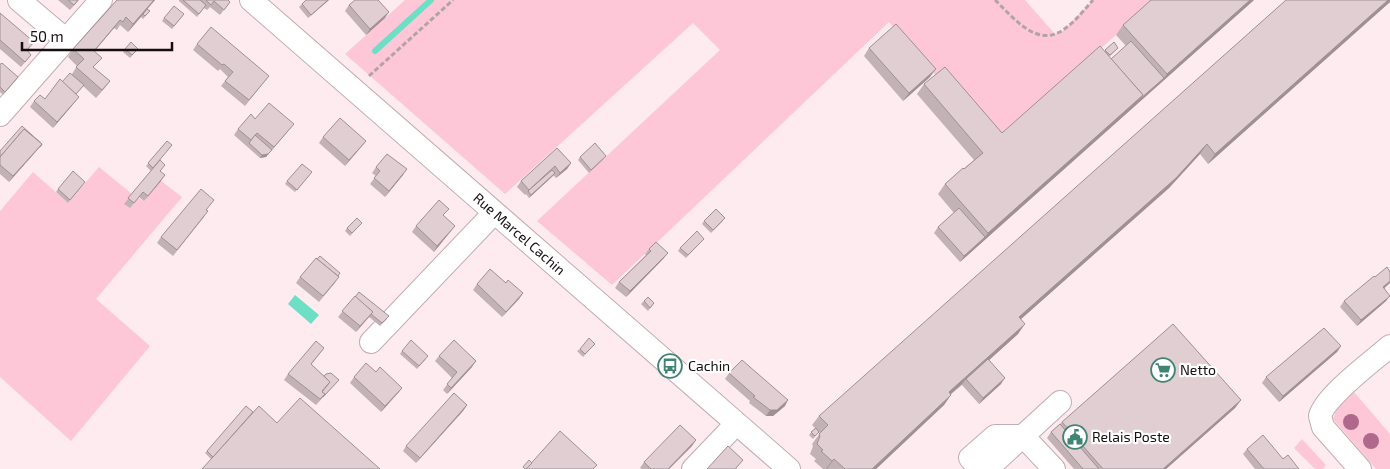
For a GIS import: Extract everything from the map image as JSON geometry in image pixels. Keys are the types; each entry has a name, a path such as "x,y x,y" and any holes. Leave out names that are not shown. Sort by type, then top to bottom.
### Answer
{"street":[{"path":"19,0 65,39"},
{"path":"0,115 101,0"},
{"name":"Rue Marcel Cachin","path":"251,0 788,469"},
{"path":"371,342 494,213"},
{"path":"1360,469 1323,427 1320,416 1324,406 1338,390 1390,346"},
{"path":"987,469 1060,402"},
{"path":"693,469 736,424"},
{"path":"980,469 970,458 995,436 1023,436"},
{"path":"1023,436 1048,467"}],"path":[{"path":"355,91 453,0"},
{"path":"996,0 1021,25 1031,32 1042,36 1064,30 1094,0"}],"shaded area":[{"path":"405,0 1025,0 1055,34 1064,30 1093,0 1155,0 995,143 889,22 612,285 537,221 720,50 693,23 505,194 345,54"},
{"path":"99,167 132,194 144,201 161,181 182,197 96,299 150,346 71,441 0,377 0,211 33,172 68,203"},
{"path":"295,295 319,315 311,324 288,304"},
{"path":"1354,392 1390,434 1390,469 1376,469 1333,419 1337,408"},
{"path":"1302,439 1326,465 1323,469 1315,469 1294,448"}],"building":[{"path":"68,0 78,0 74,5"},
{"path":"117,0 154,0 133,24 126,17 123,22 120,20 94,51 102,58 93,67 110,81 102,90 76,67 84,59 73,49"},
{"path":"183,0 200,0 206,5 199,14"},
{"path":"206,0 228,0 230,2 224,10 214,1 211,5"},
{"path":"306,0 328,0 311,15 302,4"},
{"path":"355,0 378,0 389,12 370,29 349,5"},
{"path":"1151,0 1250,0 1167,74 1123,25"},
{"path":"1286,0 1388,0 1215,154 1207,144 1176,178 1019,317 1025,324 949,392 951,395 872,469 845,469 821,451 823,450 817,444 819,434 828,425 819,416"},
{"path":"174,6 184,14 174,26 164,18"},
{"path":"147,9 150,11 145,16 143,14"},
{"path":"0,13 34,42 27,50 31,55 25,62 0,40"},
{"path":"896,24 936,69 909,93 869,48"},
{"path":"211,27 269,76 249,100 225,81 233,72 197,44"},
{"path":"1131,41 1164,78 1140,99 1143,95 1111,59"},
{"path":"131,42 138,49 132,55 125,49"},
{"path":"1114,42 1118,48 1110,55 1105,50"},
{"path":"1100,46 1143,95 988,233 945,184 983,153 924,84 945,67 1002,133"},
{"path":"2,63 18,77 5,92 0,87 0,64"},
{"path":"70,73 84,85 76,94 62,82"},
{"path":"60,79 79,97 57,122 34,101 40,95 45,99"},
{"path":"269,103 294,124 274,147 257,133 251,140 238,129 251,114 255,119"},
{"path":"340,118 366,141 349,160 323,137"},
{"path":"22,126 42,144 24,129 0,157 0,151"},
{"path":"24,129 42,144 13,176 0,165 0,157"},
{"path":"255,135 272,150 268,154 262,155 249,143"},
{"path":"167,141 172,145 153,168 148,163"},
{"path":"595,143 606,156 591,170 580,157"},
{"path":"557,148 571,163 560,173 555,166 529,190 521,181"},
{"path":"387,154 407,169 389,191 374,178 380,171 376,167"},
{"path":"160,160 165,165 160,171 165,175 148,196 143,192 134,203 128,198"},
{"path":"302,164 312,172 297,190 287,181"},
{"path":"552,170 555,173 531,195 528,191"},
{"path":"73,171 85,182 70,200 58,189"},
{"path":"201,189 214,200 206,210 208,211 177,250 161,237"},
{"path":"439,200 449,209 443,215 455,226 437,246 416,226"},
{"path":"959,208 985,237 964,256 938,227"},
{"path":"716,209 725,218 713,230 704,221"},
{"path":"357,218 362,223 352,233 347,228"},
{"path":"697,231 704,239 688,255 680,248"},
{"path":"656,242 668,253 630,291 619,282 651,251 649,249"},
{"path":"320,256 340,273 338,276 317,259"},
{"path":"316,258 339,277 323,296 300,277"},
{"path":"1387,267 1390,272 1390,281 1383,287 1390,296 1361,320 1344,301"},
{"path":"490,269 506,283 508,280 523,293 506,312 477,284"},
{"path":"359,292 389,316 382,323 371,314 373,312 355,297"},
{"path":"355,296 373,312 360,326 342,311"},
{"path":"648,297 654,303 650,308 644,301"},
{"name":"Netto","path":"1173,324 1241,400 1163,469 1103,469 1062,422"},
{"path":"1324,328 1341,346 1283,396 1266,377"},
{"path":"589,338 595,344 585,354 580,349"},
{"path":"411,340 428,356 419,366 402,351"},
{"path":"454,340 476,361 451,388 447,384 457,372 439,356"},
{"path":"316,341 324,348 311,364 330,382 322,391 325,394 320,399 288,374"},
{"path":"988,359 1005,378 983,398 966,379"},
{"path":"742,360 788,400 777,410 770,410 753,397 755,396 729,373"},
{"path":"366,363 376,372 380,367 402,388 385,406 354,377"},
{"path":"331,373 339,380 323,397 325,394 322,392 330,382 324,376"},
{"path":"454,393 467,405 420,458 406,446"},
{"path":"300,398 380,469 202,469 259,406 277,423"},
{"path":"246,406 253,412 213,457 207,451"},
{"path":"1060,424 1099,469 1083,469 1051,432"},
{"path":"680,425 696,440 668,469 651,469 644,462"},
{"path":"816,428 819,432 815,436 811,432"},
{"path":"560,431 597,465 593,469 526,469"},
{"path":"1263,435 1283,459 1288,455 1299,469 1264,469 1247,449"},
{"path":"728,446 743,460 736,469 707,469"},
{"path":"529,460 532,463 525,469 523,467"}],"waterway":[{"path":"375,51 431,0"}],"place":[{"name":"Cachin","path":"670,366"},
{"name":"Netto","path":"1163,370"},
{"name":"Relais Poste","path":"1075,437"}]}
